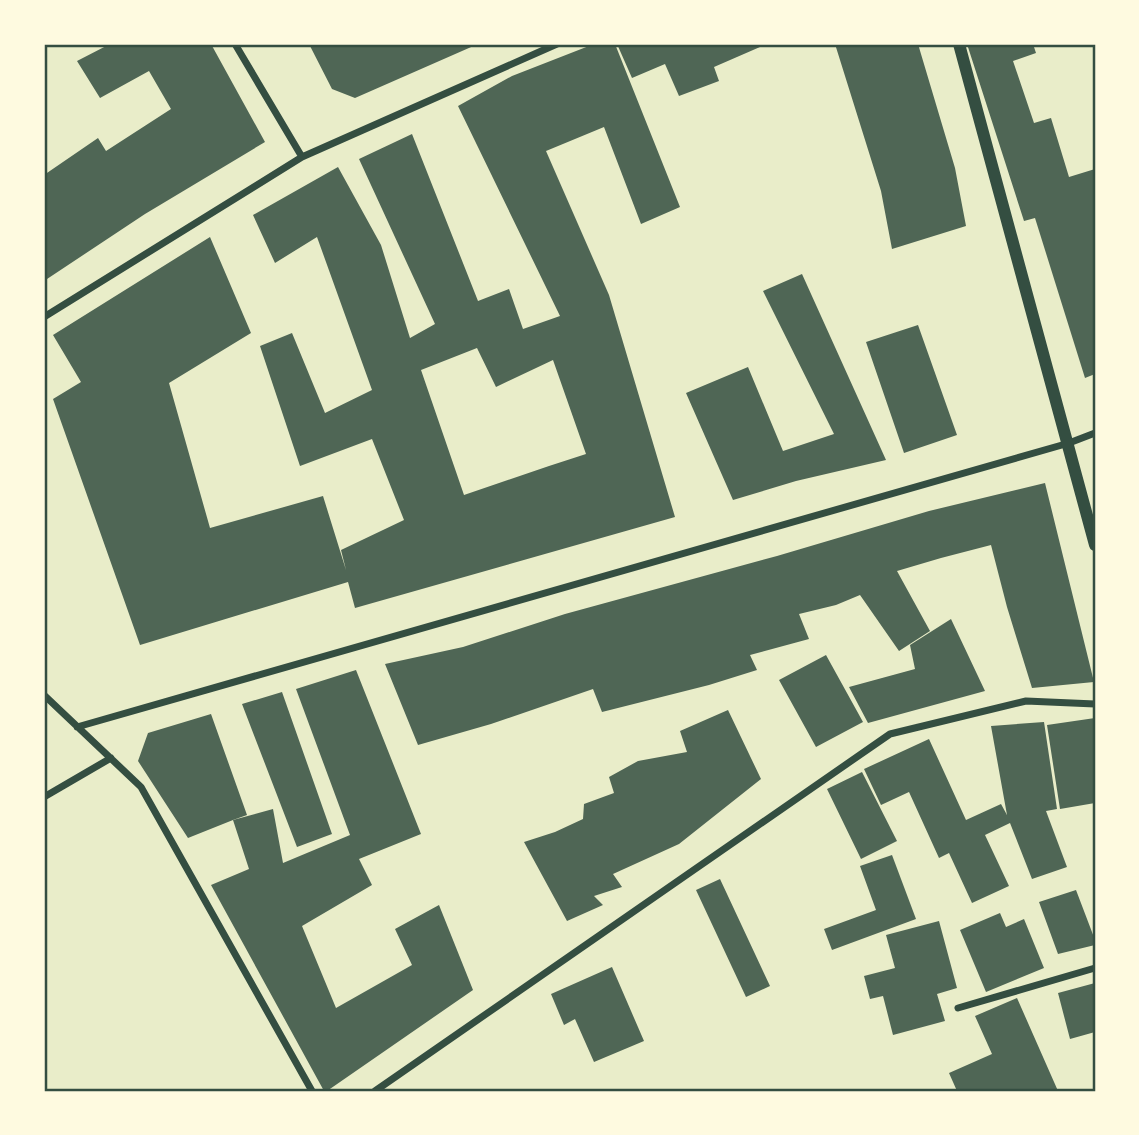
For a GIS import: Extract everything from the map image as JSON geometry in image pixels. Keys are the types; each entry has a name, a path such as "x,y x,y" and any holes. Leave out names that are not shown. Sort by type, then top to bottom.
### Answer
{"street":[{"path":"235,44 302,157"},
{"path":"44,317 302,157 556,44"},
{"path":"959,44 1095,544"},
{"path":"77,727 1069,443 1095,433"},
{"path":"44,695 141,787 312,1091"},
{"path":"375,1091 890,734 1026,701 1095,704"},
{"path":"44,797 111,758"},
{"path":"958,1008 1095,968"}],"building":[{"path":"110,44 211,44 265,142 145,214 44,281 44,175 98,138 106,151 171,109 149,71 100,98 77,61"},
{"path":"309,44 478,44 355,98 332,89"},
{"path":"594,44 615,44 680,207 641,224 604,127 546,151 609,295 675,517 355,608 348,582 140,645 53,399 81,382 53,335 210,237 251,333 169,383 210,528 323,496 346,570 341,550 404,520 372,439 300,466 260,346 292,333 325,413 372,390 317,237 275,263 253,215 338,167 381,245 410,338 435,324 359,159 412,134 478,301 509,289 523,329 560,316 458,106 512,76","holes":["477,348 496,387 553,360 586,454 464,495 421,370"]},
{"path":"617,44 767,44 714,67 719,81 679,96 665,64 632,78"},
{"path":"835,44 918,44 955,168 966,226 892,249 881,191"},
{"path":"967,44 1033,44 1036,53 1013,61 1034,123 1051,118 1069,177 1095,169 1095,374 1085,378 1035,218 1024,221"},
{"path":"802,274 886,460 796,481 733,500 686,393 748,367 783,451 834,434 763,291"},
{"path":"918,325 957,435 904,453 866,342"},
{"path":"1045,483 1094,682 1032,688 991,545 897,571 930,631 899,651 860,595 836,605 799,614 809,639 750,655 757,670 602,712 593,689 491,724 418,745 385,664 463,647 565,614 929,511"},
{"path":"951,619 985,691 868,723 849,687 915,669 910,645"},
{"path":"826,655 863,722 816,747 779,680"},
{"path":"356,670 421,834 359,859 372,885 302,926 336,1008 412,965 395,929 439,905 473,990 324,1091 211,885 249,869 233,820 273,809 283,863 350,835 296,689"},
{"path":"282,692 332,834 297,847 242,704"},
{"path":"728,710 761,779 679,844 613,874 622,887 594,896 603,905 567,921 524,842 583,819 584,804 614,793 609,777 638,761 687,752 680,731"},
{"path":"211,714 247,815 188,838 138,761 148,733"},
{"path":"1095,718 1095,803 1060,809 1047,725"},
{"path":"1044,722 1057,809 1046,811 1067,867 1032,879 1010,823 985,835 1009,886 972,903 949,853 939,858 909,792 881,805 864,769 929,739 966,820 1001,804 1007,815 991,726"},
{"path":"862,772 897,841 861,859 827,789"},
{"path":"892,855 916,919 832,950 824,929 876,910 860,866"},
{"path":"720,879 770,986 746,997 696,890"},
{"path":"1076,890 1095,945 1058,954 1039,902"},
{"path":"1000,913 1006,927 1024,919 1044,968 986,992 960,930"},
{"path":"939,921 957,988 937,994 945,1021 893,1035 883,996 870,999 864,976 895,968 886,935"},
{"path":"612,967 644,1041 594,1062 575,1019 564,1025 551,994"},
{"path":"1095,983 1095,1032 1070,1039 1058,993"},
{"path":"1017,998 1058,1091 957,1091 949,1073 992,1054 975,1016"}]}
